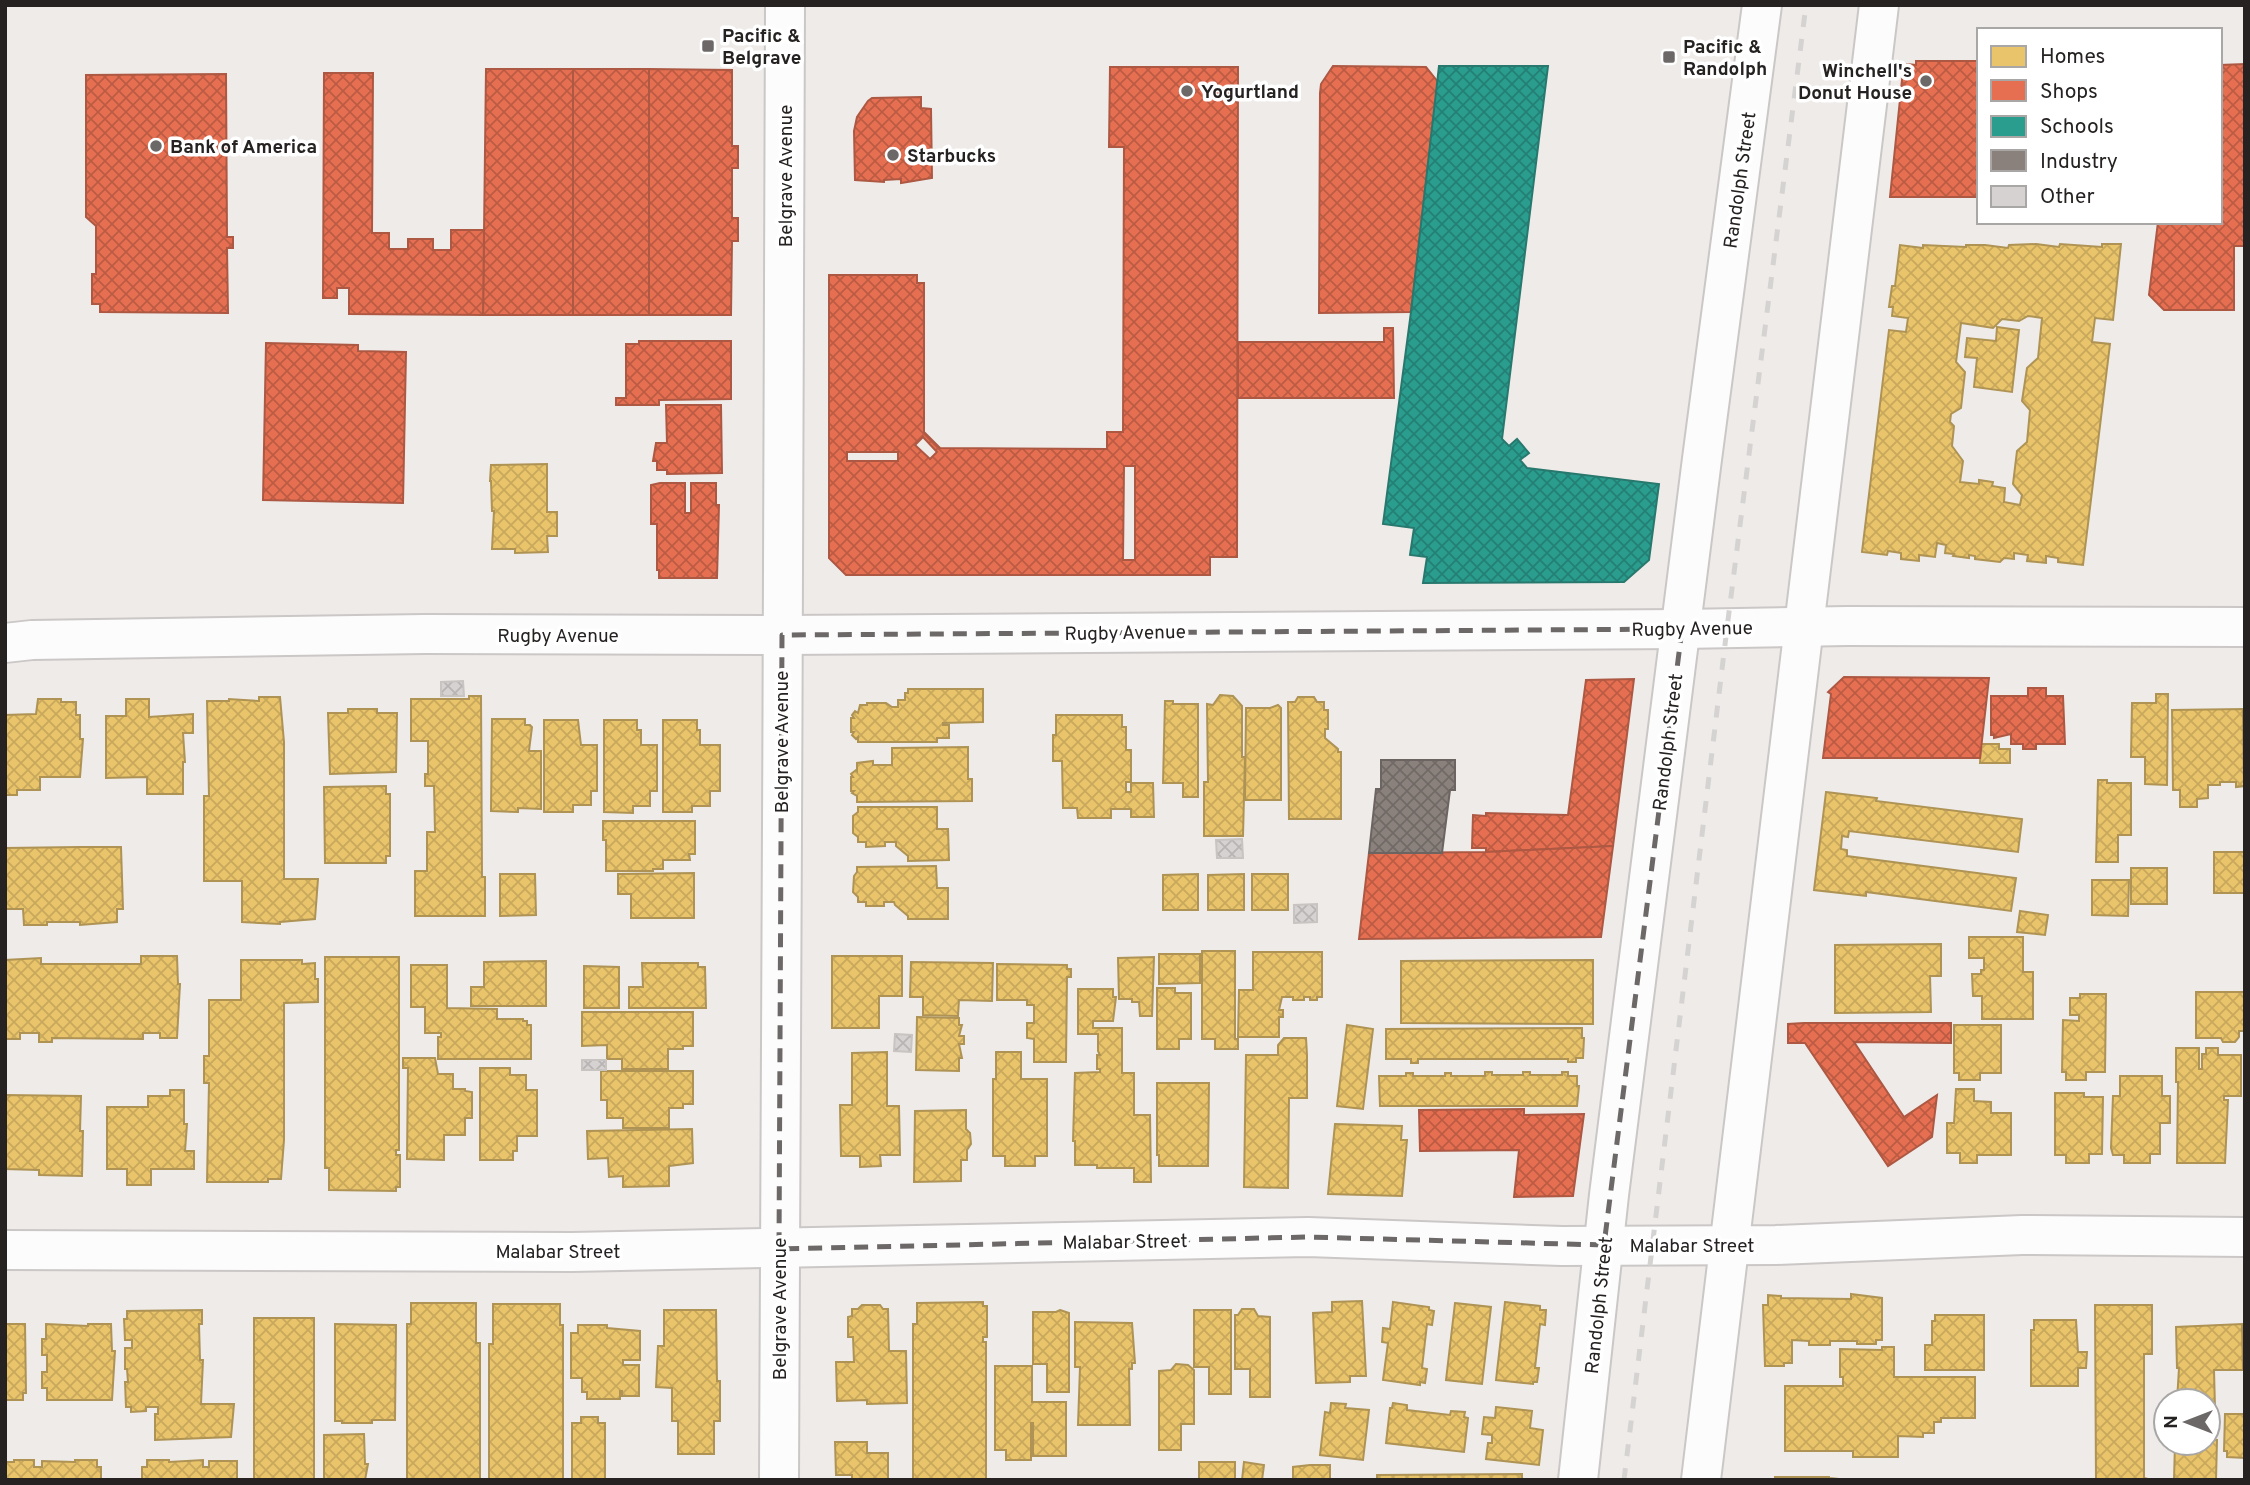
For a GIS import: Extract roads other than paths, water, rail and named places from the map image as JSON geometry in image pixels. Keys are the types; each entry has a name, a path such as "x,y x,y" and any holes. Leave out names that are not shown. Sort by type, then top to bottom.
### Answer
{"street":[{"name":"Belgrave Avenue","path":"779,1480 782,635 786,327 785,5"},
{"name":"Randolph Street","path":"1578,1480 1604,1245 1762,5"},
{"path":"1701,1480 1879,5"},
{"name":"Rugby Avenue","path":"5,643 32,640 425,634 782,635 1803,626 2245,626"},
{"name":"Malabar Street","path":"5,1250 572,1252 1308,1237 1562,1246 1776,1245 2022,1235 2245,1237"}],"railway":[{"path":"1624,1480 1727,628 1806,5"}],"place":[{"name":"Pacific & Belgrave","path":"708,46"},
{"name":"Pacific & Randolph","path":"1669,57"},
{"name":"Winchell's Donut House","path":"1926,81"},
{"name":"Yogurtland","path":"1187,91"},
{"name":"Bank of America","path":"156,146"},
{"name":"Starbucks","path":"893,155"}]}
